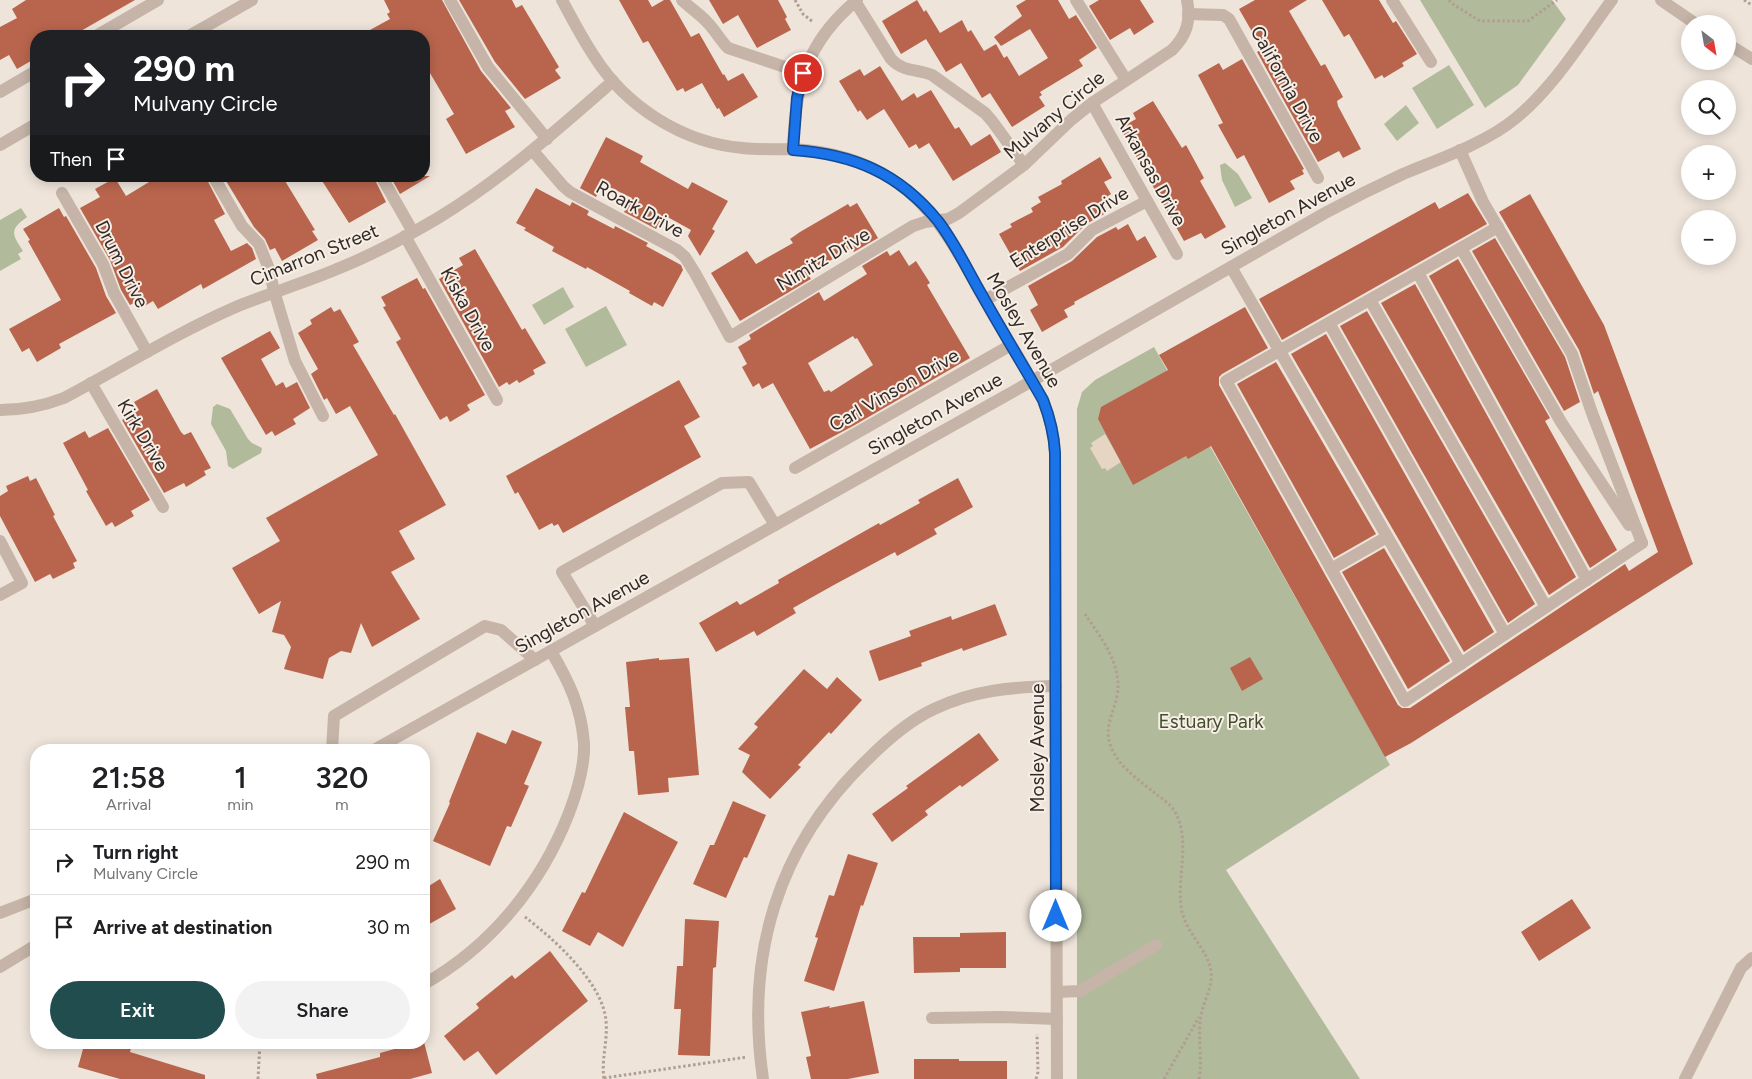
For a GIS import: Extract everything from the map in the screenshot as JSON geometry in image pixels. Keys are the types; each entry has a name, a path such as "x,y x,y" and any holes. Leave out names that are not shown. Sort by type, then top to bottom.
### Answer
{"street":[{"path":"106,30 158,0"},
{"path":"200,30 252,0"},
{"path":"450,0 488,67 547,139"},
{"name":"Mosley Avenue","path":"562,0 594,57 634,103 659,120 684,133 711,143 743,148 793,150 840,156 867,165 892,179 917,198 938,222 1032,381 1049,416 1054,435 1055,453 1057,1079"},
{"path":"682,0 706,20 719,40 728,48 803,73"},
{"path":"1076,0 1126,80"},
{"name":"Mulvany Circle","path":"938,222 959,213 1024,165 1071,120 1092,103 1172,50 1182,40 1187,27 1187,0"},
{"path":"1392,0 1431,62"},
{"name":"Singleton Avenue","path":"385,744 1032,381 1360,194 1460,150 1508,124 1535,102 1612,0"},
{"path":"1661,0 1683,15"},
{"path":"793,150 797,98 803,73 815,48 827,30 856,1 897,66 932,75 985,113 1024,165"},
{"name":"California Drive","path":"1188,14 1222,15 1230,19 1318,178"},
{"path":"1736,49 1752,59"},
{"path":"0,92 30,74"},
{"name":"Cimarron Street","path":"0,410 20,410 44,406 64,398 198,325 274,292 337,270 409,234 460,204 533,151 613,80"},
{"name":"Arkansas Drive","path":"1092,103 1177,254"},
{"path":"0,145 30,128"},
{"path":"1460,150 1483,202 1572,354 1592,413 1642,543"},
{"name":"Roark Drive","path":"533,151 570,192 677,250 685,257 730,337"},
{"path":"216,182 242,226 259,244 270,269 274,292 295,361 324,416"},
{"name":"Kiska Drive","path":"384,182 409,234 497,400"},
{"name":"Drum Drive","path":"62,193 103,264 114,293 147,352"},
{"name":"Enterprise Drive","path":"985,300 1068,254 1092,230 1147,200"},
{"name":"Nimitz Drive","path":"730,337 913,226 925,222 938,222"},
{"path":"1498,228 1226,382 1405,701 1642,543"},
{"path":"1461,248 1561,422 1642,543"},
{"path":"1231,267 1461,664"},
{"path":"1418,273 1586,580"},
{"path":"1370,300 1546,607"},
{"path":"1329,323 1505,634"},
{"name":"Carl Vinson Drive","path":"795,468 1011,345"},
{"name":"Kirk Drive","path":"91,383 163,507"},
{"path":"595,626 562,572 722,483 749,482 775,525"},
{"path":"1331,569 1387,536"},
{"path":"0,541 22,583 0,595"},
{"path":"332,744 334,716 485,626 501,630 535,660"},
{"path":"430,980 468,955 493,932 514,908 534,882 550,855 575,797 582,771 584,746 582,722 569,682 552,651"},
{"path":"763,1079 757,1021 762,955 780,889 809,830 829,802 852,774 880,748 906,727 933,709 986,691 1056,686"},
{"path":"0,913 30,901"},
{"path":"1057,992 1080,990 1156,945"},
{"path":"0,967 30,949"},
{"path":"1685,1079 1741,968 1752,958"},
{"path":"932,1018 1001,1017 1057,1019"}],"path":[{"path":"795,0 807,18 827,30"},
{"path":"1449,0 1480,21 1528,21 1556,0"},
{"path":"1744,0 1752,5"},
{"path":"1085,614 1103,641 1115,668 1118,683 1117,696 1108,725 1110,744 1116,756 1126,768 1167,802 1180,823 1182,834 1180,887 1183,915 1188,930 1207,958 1211,970 1211,983 1201,1014 1164,1079"},
{"path":"514,908 541,928 562,949 599,995 606,1013 607,1028 602,1066 604,1078 760,1056"},
{"path":"1199,1079 1201,1014"},
{"path":"1036,1079 1038,1072 1037,1018"},
{"path":"258,1079 260,1049"}],"green space":[{"path":"1420,0 1552,0 1566,19 1518,85 1485,108"},
{"path":"1449,65 1474,105 1437,129 1412,88"},
{"path":"1406,105 1419,123 1397,141 1384,124"},
{"path":"1225,163 1238,174 1252,198 1235,207 1222,180 1220,165"},
{"path":"21,208 27,217 17,225 14,232 16,240 23,251 18,254 21,259 0,271 0,220"},
{"path":"563,287 574,307 544,325 532,305"},
{"path":"606,306 627,345 586,367 565,329"},
{"name":"Estuary Park","path":"1154,347 1390,765 1226,870 1360,1079 1077,1079 1077,409 1082,392 1095,380"},
{"path":"217,404 230,409 248,439 262,448 261,453 233,469 228,466 226,451 211,424 213,407"}],"shaded area":[{"path":"1105,434 1121,462 1107,471 1105,468 1102,469 1090,448 1093,446 1091,443"}],"building":[{"path":"26,0 135,0 82,30 30,30 30,61 17,69 9,55 0,60 0,27 17,18 12,9"},
{"path":"384,0 442,0 481,71 511,108 505,111 515,127 466,154 446,119 454,114 430,73 430,30 370,30 390,19 387,14 390,12"},
{"path":"459,0 512,0 516,8 522,5 559,67 555,70 561,78 525,99 495,62"},
{"path":"619,0 648,0 652,7 664,0 670,0 691,37 699,33 728,81 743,73 758,97 724,117 719,108 717,109 702,83 685,92 683,88 677,91 648,41 643,43"},
{"path":"709,0 778,0 791,30 757,48 738,15 723,24"},
{"path":"917,0 924,12 926,10 940,33 962,20 968,32 971,30 984,51 996,44 1004,58 1007,56 1019,76 1048,58 1030,29 1001,46 994,37 1022,16 1016,6 1026,0 1058,0 1069,19 1076,15 1097,48 1079,60 1083,66 1040,92 1042,95 1039,97 1045,106 1012,127 990,93 982,98 961,63 946,72 926,39 901,54 882,21"},
{"path":"1099,0 1140,0 1154,22 1134,35 1130,28 1110,40 1089,6"},
{"path":"1255,0 1307,0 1289,11 1321,66 1325,64 1343,97 1337,101 1338,106 1361,149 1343,158 1339,151 1318,162 1257,52 1262,49 1239,9"},
{"path":"1322,0 1379,0 1393,23 1396,21 1417,54 1402,63 1404,66 1384,78 1382,75 1375,79 1349,34 1344,37"},
{"path":"1242,59 1304,169 1302,170 1304,174 1290,181 1295,189 1269,203 1244,155 1237,159 1218,125 1223,123 1198,75 1219,63 1223,70"},
{"path":"880,66 902,101 914,93 917,98 931,90 955,129 959,127 971,146 990,134 1001,152 953,181 929,143 919,149 916,144 909,148 884,109 867,120 860,110 858,112 839,81 860,69 864,76"},
{"path":"1153,101 1182,148 1186,145 1204,178 1200,181 1226,227 1205,239 1201,233 1184,241 1120,128 1136,119 1133,113"},
{"path":"606,137 643,156 640,162 688,189 692,182 728,201 712,229 715,231 700,256 688,236 691,230 664,215 656,229 624,212 632,198 603,184 596,197 580,188"},
{"path":"1100,157 1112,178 1104,182 1111,194 1102,200 1108,212 1086,224 1063,247 1020,271 999,234 1012,227 1010,224 1033,212 1031,208 1041,202 1038,197 1062,184 1061,181"},
{"path":"108,182 117,182 126,196 149,182 208,182 225,214 214,220 231,251 247,243 252,248 256,259 203,289 201,284 158,309 153,301 138,310 134,303 130,305 121,290 110,260 80,208 100,197 95,189"},
{"path":"227,182 286,182 315,230 312,231 318,240 282,261 275,248 270,250 265,239 254,227"},
{"path":"323,182 376,182 386,202 349,223"},
{"path":"393,182 420,182 400,194"},
{"path":"536,188 570,206 572,202 589,211 587,215 614,229 615,226 648,243 646,246 681,265 683,270 663,307 654,302 652,306 629,293 630,291 587,267 586,269 552,251 554,247 524,230 526,228 516,223"},
{"path":"1468,193 1487,224 1282,340 1259,299 1435,202 1439,209"},
{"path":"1530,194 1604,325 1693,564 1411,743 1385,757 1211,446 1188,459 1186,456 1133,485 1098,419 1101,407 1168,370 1159,355 1245,307 1268,348 1222,374 1219,377 1219,385 1398,705 1402,708 1410,708 1625,564 1629,571 1658,552 1598,391 1594,394 1579,350 1499,212"},
{"path":"857,203 878,238 854,252 851,248 808,274 811,279 740,321 711,273 747,251 756,264 793,243 790,239 800,232 848,204 850,207"},
{"path":"59,208 64,217 66,216 96,268 106,296 116,313 59,344 61,348 37,362 29,348 22,352 9,329 61,300 23,229"},
{"path":"1128,224 1137,241 1145,236 1157,257 1074,302 1075,304 1064,310 1068,317 1042,332 1030,310 1038,305 1028,286 1072,261 1097,237 1116,227 1118,230"},
{"path":"1495,238 1565,357 1580,402 1564,411 1472,251"},
{"path":"475,249 522,330 525,328 546,363 533,370 535,374 519,383 517,380 509,385 507,382 499,387 439,279 463,265 459,258"},
{"path":"899,250 909,266 916,261 930,283 927,285 970,358 810,449 773,383 762,389 759,383 753,387 742,367 747,364 738,347 751,339 749,335 819,292 824,301 867,274 862,266 887,251 890,256","holes":["853,336 855,339 857,338 873,365 831,392 829,390 824,392 808,363"]},
{"path":"1458,259 1550,418 1545,421 1617,550 1590,568 1429,276"},
{"path":"417,278 423,289 425,288 485,395 467,405 470,410 450,422 447,416 440,420 396,342 401,339 383,307 386,306 381,297"},
{"path":"1415,284 1576,577 1549,595 1381,303"},
{"path":"331,307 334,312 340,309 359,342 353,345 395,414 446,505 399,531 415,559 391,572 420,619 372,647 361,623 351,653 341,651 329,658 323,679 284,669 291,647 284,635 272,632 281,601 259,614 232,568 280,541 266,518 378,455 350,406 336,414 327,398 324,400 311,374 318,369 298,333 312,324 310,320"},
{"path":"1367,311 1535,604 1508,623 1340,326"},
{"path":"270,331 280,348 261,359 276,386 283,382 286,388 297,382 310,408 293,419 296,424 275,436 272,431 266,435 221,358"},
{"path":"1326,334 1494,632 1464,652 1291,354"},
{"path":"1276,362 1376,534 1334,558 1237,384"},
{"path":"679,380 700,417 684,426 701,457 563,533 558,524 554,526 552,523 539,530 518,492 515,494 506,476"},
{"path":"157,389 181,432 184,435 191,432 211,468 204,471 206,475 186,487 184,483 164,493 122,420 139,410 134,402"},
{"path":"108,428 150,500 131,511 134,516 115,527 112,522 106,526 86,491 88,490 63,443 85,431 89,438"},
{"path":"28,476 30,481 36,478 55,515 53,516 77,561 73,563 75,568 53,579 50,574 35,582 0,516 0,496 8,491 6,486"},
{"path":"958,478 973,507 934,529 937,534 897,556 895,552 793,608 796,613 757,636 754,631 716,652 699,623 737,601 740,605 779,583 778,580 879,523 880,525 920,503 918,500"},
{"path":"1384,548 1450,661 1408,689 1342,572"},
{"path":"995,604 1007,635 963,651 962,648 921,663 922,666 879,681 869,651 911,636 909,631 951,616 952,620"},
{"path":"1250,657 1263,679 1242,691 1230,668"},
{"path":"659,658 659,660 689,658 699,775 668,778 669,792 638,795 634,751 629,751 625,707 630,707 626,662"},
{"path":"804,669 827,689 837,677 862,700 831,734 829,732 798,765 801,767 770,799 742,772 750,755 738,749 758,727 754,724"},
{"path":"512,730 542,742 524,784 529,786 511,827 507,826 490,866 433,841 450,803 477,732 506,744"},
{"path":"979,733 999,760 962,787 960,785 925,811 928,815 892,842 872,814 908,788 906,786"},
{"path":"733,801 766,815 747,858 744,857 726,898 693,884 710,845 714,845"},
{"path":"624,812 678,842 623,947 598,932 590,946 562,931 582,892 585,893"},
{"path":"848,854 878,863 863,906 861,905 834,991 804,981 818,938 815,937 829,895 834,896"},
{"path":"440,879 456,909 430,924 430,885"},
{"path":"1572,899 1591,928 1539,961 1521,932"},
{"path":"685,919 719,921 716,967 713,968 710,1056 678,1055 681,1009 674,1009 677,966 683,966"},
{"path":"1006,932 1006,968 960,968 960,972 914,973 913,937 960,937 960,933"},
{"path":"550,951 588,1001 496,1075 478,1051 464,1061 444,1036 479,1008 476,1004 512,975 515,979"},
{"path":"864,1001 879,1073 848,1079 811,1079 806,1057 811,1056 801,1012"},
{"path":"83,1049 131,1049 130,1052 205,1075 205,1079 120,1079 78,1067"},
{"path":"395,1049 426,1049 432,1073 410,1079 317,1079 316,1074 380,1057 380,1053"},
{"path":"914,1059 1007,1061 1007,1079 914,1079"}],"route":[{"path":"803,73 797,98 793,150 816,151 840,156 867,165 892,179 917,198 938,222 955,248 1043,400 1049,416 1054,435 1055,453 1056,916"}]}
